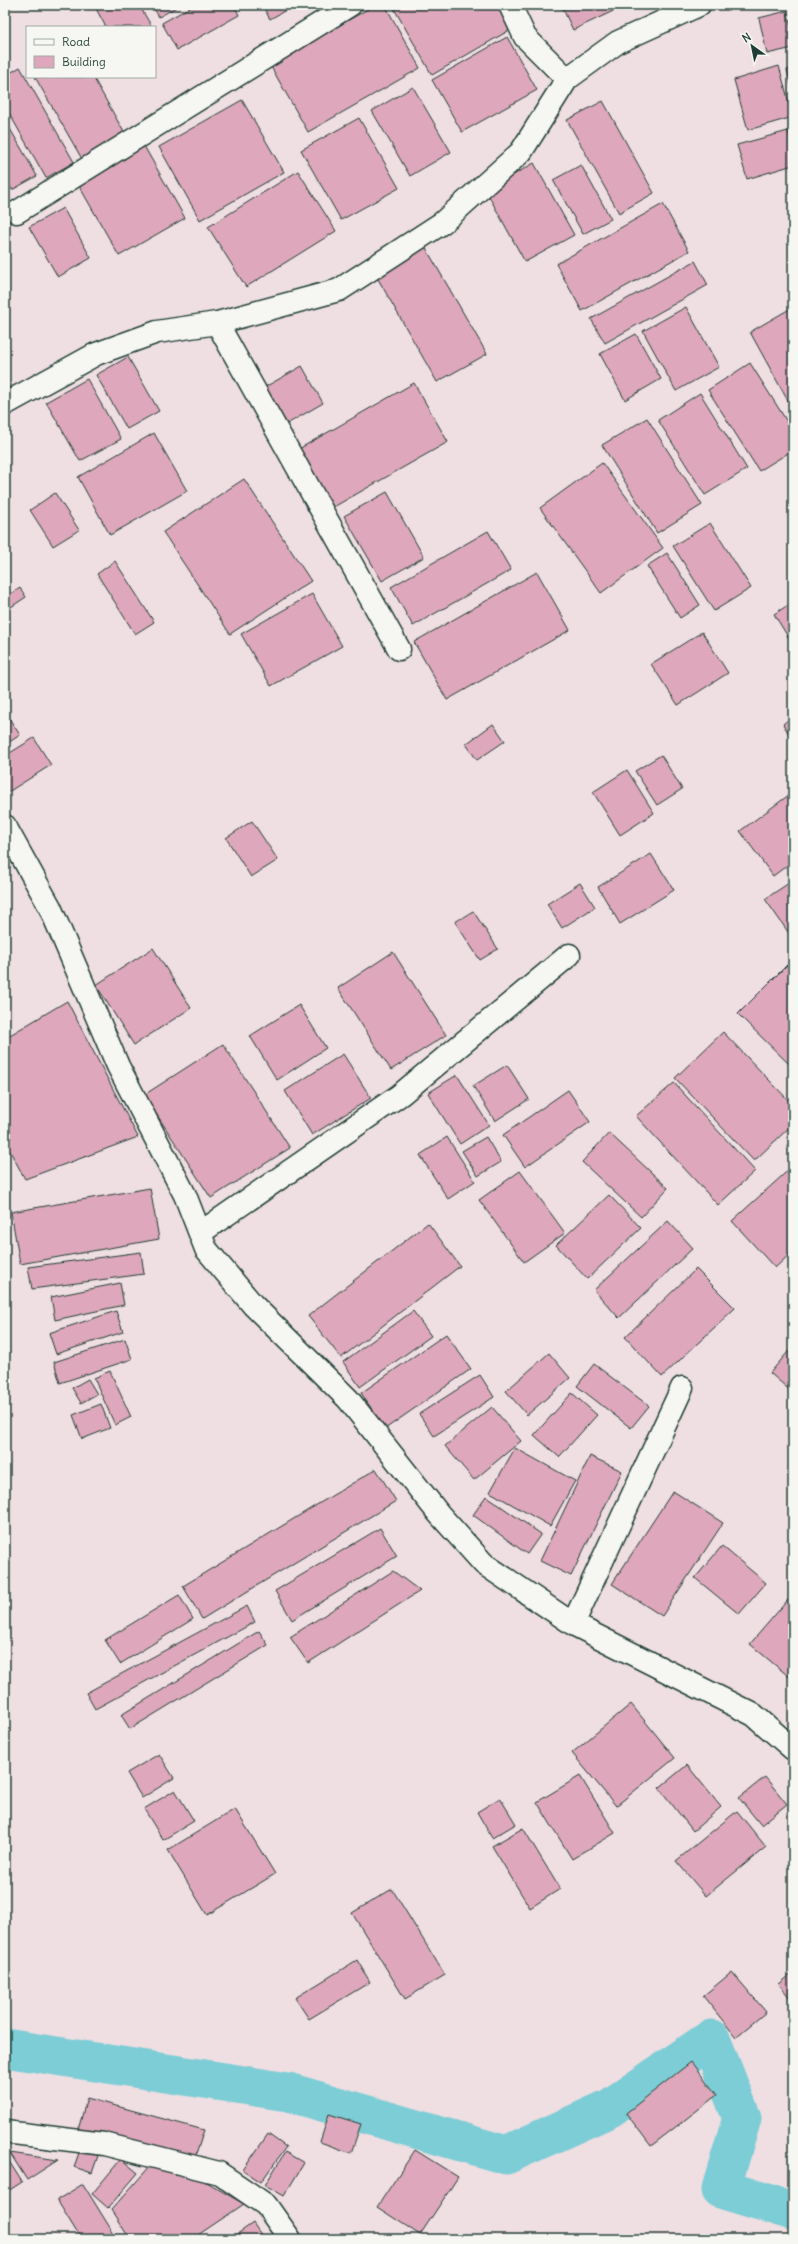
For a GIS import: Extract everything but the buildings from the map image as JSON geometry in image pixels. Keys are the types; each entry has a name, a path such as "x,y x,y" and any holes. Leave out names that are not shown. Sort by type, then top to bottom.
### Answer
{"street":[{"path":"17,212 350,5"},
{"path":"510,5 525,37 566,79"},
{"path":"5,404 96,354 157,332 217,323 339,290 442,223 521,152 566,79 618,42 700,5"},
{"path":"217,323 399,649"},
{"path":"5,826 50,908 118,1066 185,1195 206,1249 253,1305 348,1399 439,1514 484,1564 573,1624 754,1715 793,1749"},
{"path":"200,1233 400,1094 569,955"},
{"path":"573,1624 682,1388"},
{"path":"5,2132 104,2144 219,2173 266,2205 290,2239"}],"waterway":[{"path":"5,2048 288,2092 506,2155 610,2108 711,2039 742,2118 721,2189 793,2211"}]}
